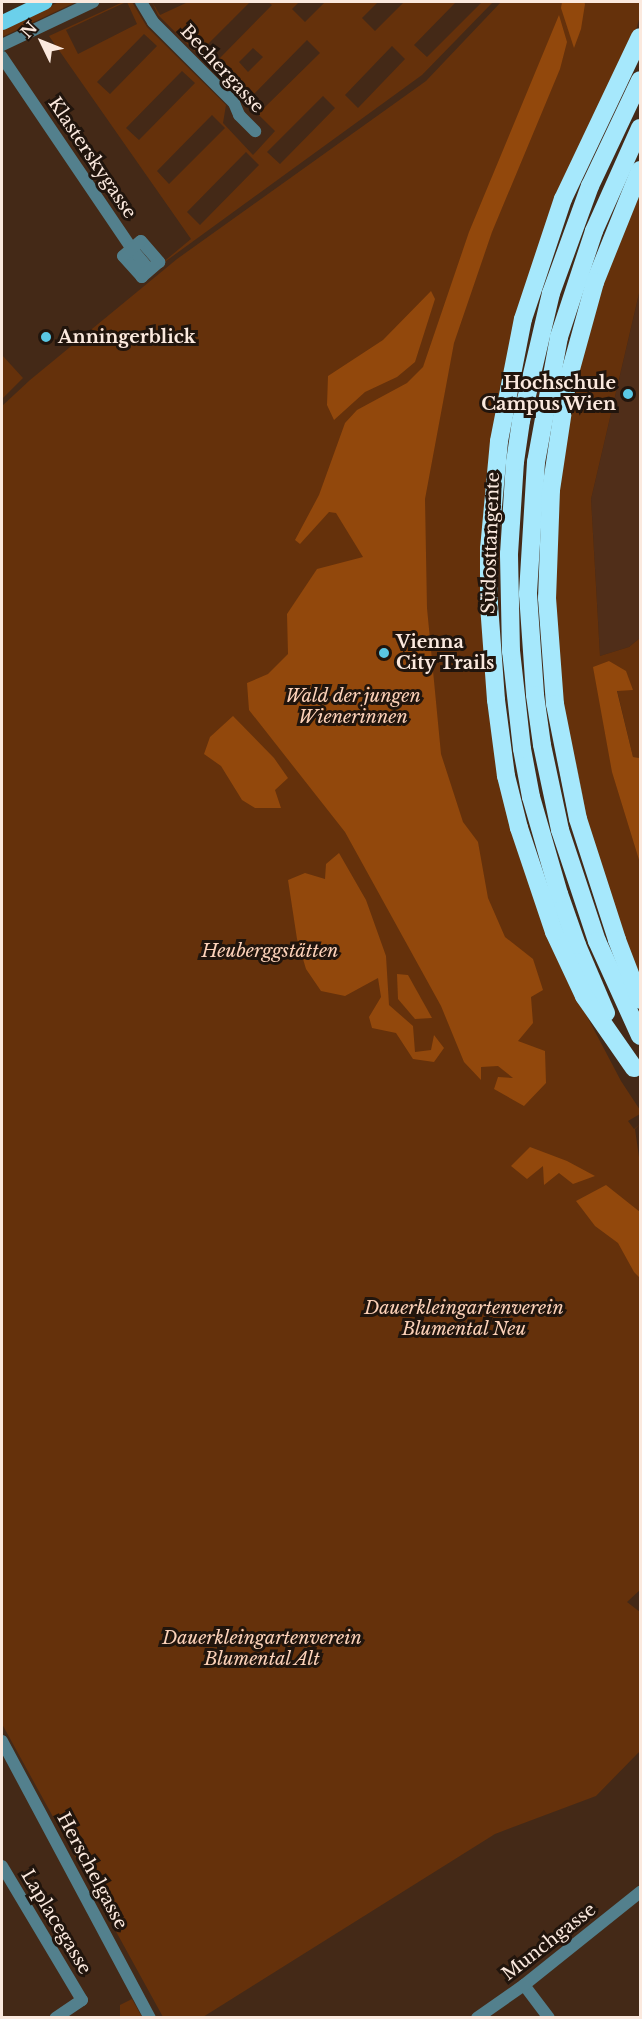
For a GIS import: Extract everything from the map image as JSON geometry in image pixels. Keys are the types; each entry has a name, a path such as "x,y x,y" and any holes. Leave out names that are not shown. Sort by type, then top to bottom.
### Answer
{"highway":[{"path":"637,1074 577,982 550,921 519,828 506,776 496,700 489,605 489,549 498,441 523,319 564,199 640,37"},
{"name":"Südosttangente","path":"637,1074 577,945 541,837 516,708 508,594 515,462 540,334 575,221 640,80"},
{"path":"640,128 590,242 557,348 536,462 528,594 530,645 539,725 560,830 597,941 640,1036"},
{"path":"640,170 595,282 567,384 551,490 547,598 555,704 578,819 617,940 640,1000"}],"main road":[{"path":"2,22 44,2"}],"street":[{"path":"2,45 93,2"},
{"name":"Bechergasse","path":"141,2 153,21 234,103 239,115 255,131"},
{"name":"Klasterskygasse","path":"2,57 132,249 147,267"},
{"name":"Herschelgasse","path":"2,1741 150,2018"},
{"name":"Laplacegasse","path":"2,1866 82,2000 55,2018"},
{"name":"Munchgasse","path":"477,2018 639,1897"},
{"path":"524,1985 549,2018"}],"shaded area":[{"name":"Hochschule Campus Wien","path":"640,289 640,638 629,647 600,656 591,499"}],"green space":[{"path":"59,2 76,2 2,37 2,29"},
{"path":"126,2 66,30 78,54 137,24 127,2 132,2 147,27 226,105 223,123 253,155 275,131 158,15 152,2 160,15 188,2 250,2 204,48 217,61 272,5 268,2 299,2 292,9 305,22 325,2 378,2 362,18 375,31 404,2 456,2 414,45 427,57 482,2 493,2 422,75 155,269 191,239 49,36","holes":["144,34 157,46 110,94 97,82","307,40 320,53 264,108 252,96","392,46 405,59 358,108 345,95","253,48 263,57 248,72 239,62","182,71 195,83 139,140 126,128","323,96 335,108 280,164 267,152","212,115 225,128 169,184 157,171","246,152 259,165 200,225 187,212"]},
{"path":"501,2 640,2 640,16 636,30 521,298 500,387 489,457 481,568 487,704 501,777 581,1005 621,1081 640,1110 640,1114 628,1121 634,1129 640,1124 635,1129 640,1164 640,1590 627,1602 640,1612 640,1751 596,1796 495,1834 203,2017 163,2017 2,1724 2,406 30,380 177,259 426,81"},
{"path":"562,2 584,2 585,4 581,29 574,48 561,8"},
{"name":"Wald der jungen Wienerinnen","path":"559,15 567,42 560,69 492,232 454,343 425,499 427,608 441,754 463,822 478,842 488,898 505,937 533,959 543,990 531,997 533,1023 518,1041 545,1051 546,1083 524,1106 494,1089 498,1077 513,1078 498,1066 481,1067 481,1080 464,1062 441,1006 345,832 249,710 247,683 268,674 288,654 287,614 317,569 363,557 336,513 329,512 300,544 295,540 319,495 345,423 357,410 407,383 423,367 469,232"},
{"path":"640,187 640,289 591,499 600,656 629,647 640,638 640,758 633,757 617,690 633,690 609,661 640,863 640,980 586,835 557,665 554,623 560,473 575,384 599,294"},
{"path":"431,291 435,299 415,362 397,377 365,392 334,420 327,405 328,376 383,340"},
{"path":"2,355 23,378 2,399"},
{"path":"609,661 626,671 633,690 617,691 633,757 640,758 640,863 612,772 593,667"},
{"path":"233,716 274,758 288,778 275,790 281,808 255,808 242,800 221,766 204,754 210,737"},
{"path":"339,853 366,900 386,956 389,1005 413,1026 415,1052 431,1050 434,1035 444,1048 434,1062 413,1059 396,1033 372,1028 369,1017 381,997 378,978 345,996 321,991 306,969 297,939 288,880 305,873 325,879 326,864"},
{"path":"397,974 408,975 432,1018 415,1019 398,999"},
{"path":"530,1147 567,1161 595,1176 573,1184 559,1173 544,1185 543,1166 527,1179 511,1166"},
{"path":"606,1185 640,1212 640,1278 634,1272 618,1243 595,1226 576,1201"},
{"path":"132,1999 142,2017 120,2017 120,2005"}],"place":[{"name":"Anningerblick","path":"46,337"},
{"name":"Hochschule Campus Wien","path":"628,394"},
{"name":"Vienna City Trails","path":"384,653"}],"park label":[{"name":"Heuberggstätten","path":"270,951"},
{"name":"Dauerkleingartenverein Blumental Neu","path":"464,1319"},
{"name":"Dauerkleingartenverein Blumental Alt","path":"262,1649"}]}
